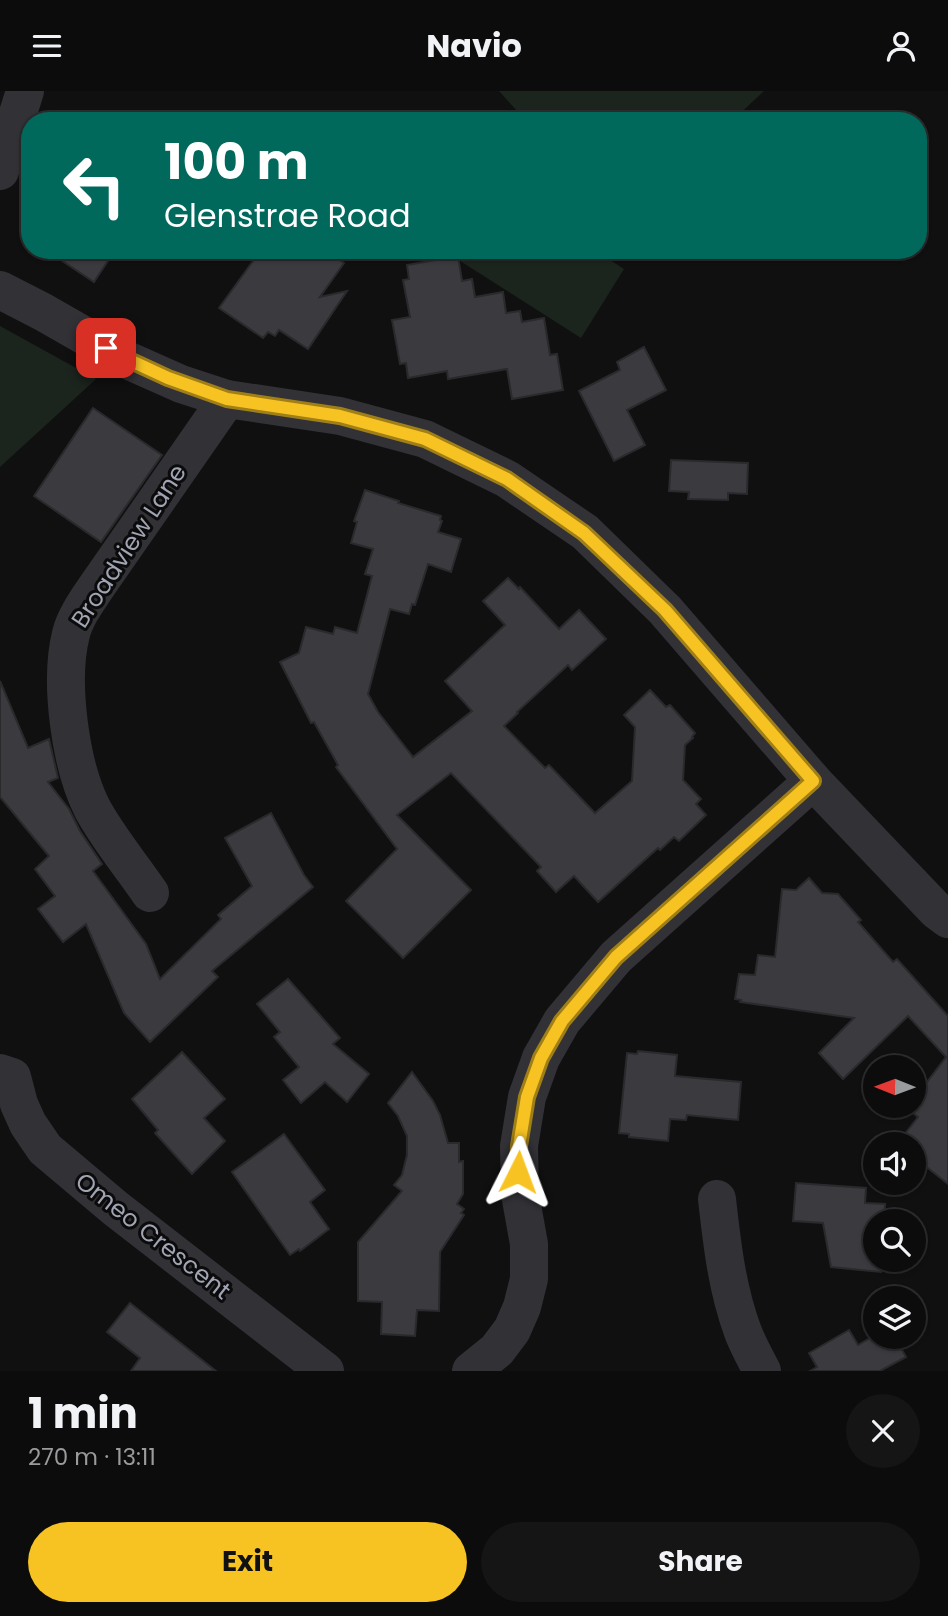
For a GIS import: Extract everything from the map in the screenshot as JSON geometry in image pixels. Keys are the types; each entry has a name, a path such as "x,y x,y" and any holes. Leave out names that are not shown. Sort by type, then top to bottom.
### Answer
{"street":[{"path":"0,171 25,91"},
{"path":"0,291 136,364 181,384 227,399 340,416 425,439 507,479 584,533 665,610 813,781 936,910 948,919"},
{"name":"Broadview Lane","path":"150,893 93,810 82,786 72,745 67,702 67,660 71,632 97,586 227,399"},
{"path":"471,1371 497,1350 512,1330 522,1307 528,1279 528,1244 518,1172 520,1137 527,1097 541,1058 562,1021 616,957 813,781"},
{"name":"Omeo Crescent","path":"6,1075 28,1124 45,1150 115,1208 325,1371"},
{"path":"716,1199 723,1258 732,1298 744,1335 762,1371"}],"shaded area":[{"path":"499,91 764,91 742,112 518,112"},
{"path":"457,259 609,259 624,269 581,338"},
{"path":"0,326 96,379 0,467"}],"building":[{"path":"60,259 109,259 94,282"},
{"path":"254,259 338,259 344,263 320,297 347,291 308,349 279,330 275,336 268,332 263,338 219,308"},
{"path":"458,259 462,281 472,279 475,297 503,292 506,313 520,311 522,322 544,318 550,355 557,354 563,390 512,399 507,369 448,379 447,371 408,378 406,363 400,364 392,320 410,317 403,280 409,279 407,265"},
{"path":"644,347 666,390 627,410 645,445 614,461 579,391 620,370 617,362"},
{"path":"93,408 162,455 101,542 34,496"},
{"path":"671,460 748,463 747,494 728,493 728,500 688,499 689,492 669,491"},
{"path":"365,490 441,516 438,532 461,539 451,572 428,564 415,605 412,604 409,614 390,609 368,694 378,712 413,757 472,711 445,681 505,625 483,601 508,578 519,589 520,587 559,629 579,610 606,639 572,670 568,665 504,726 545,768 549,765 595,813 632,781 635,727 624,715 650,690 666,707 670,705 695,733 685,745 683,780 701,799 696,804 706,815 679,841 674,837 660,850 658,848 598,902 574,876 556,892 537,871 541,867 451,773 397,815 471,890 403,958 346,901 397,849 336,767 338,765 314,722 311,723 280,662 299,653 306,627 333,634 335,627 357,633 372,576 365,574 373,549 351,543 357,522 354,521"},
{"path":"0,681 28,748 49,739 58,778 48,782 69,809 102,864 93,871 146,944 160,979 221,919 218,915 252,886 225,838 271,813 313,887 212,971 218,977 150,1042 124,1013 86,924 63,942 38,909 55,896 35,869 49,856 0,797"},
{"path":"809,878 822,893 838,894 893,962 897,959 948,1016 948,1184 926,1167 926,1132 906,1132 917,1118 926,1118 926,1083 946,1057 908,1016 868,1055 863,1055 863,1060 843,1079 819,1053 854,1018 740,1002 741,1000 735,999 739,974 755,975 758,955 775,957 782,889 796,890"},
{"path":"288,979 340,1038 333,1044 369,1074 347,1102 325,1082 301,1103 283,1080 299,1067 274,1037 280,1032 257,1004"},
{"path":"638,1051 677,1055 675,1076 741,1082 738,1120 687,1115 686,1120 670,1119 668,1141 629,1137 629,1134 619,1133 627,1053 637,1054"},
{"path":"182,1052 225,1099 204,1118 225,1141 192,1174 155,1133 158,1130 132,1099"},
{"path":"412,1072 433,1101 448,1143 459,1143 459,1162 463,1161 463,1194 457,1204 464,1209 461,1213 464,1215 440,1252 439,1311 417,1310 415,1336 381,1334 382,1302 358,1301 358,1242 402,1191 394,1185 402,1175 407,1155 407,1136 398,1116 388,1103"},
{"path":"284,1134 325,1190 310,1202 329,1229 300,1251 299,1249 290,1255 232,1172"},
{"path":"796,1183 863,1188 865,1203 885,1204 885,1209 863,1209 863,1270 831,1267 823,1223 793,1221"},
{"path":"130,1303 216,1371 131,1371 140,1358 107,1332"},
{"path":"849,1330 858,1345 863,1342 863,1349 902,1349 906,1357 880,1371 810,1371 817,1367 809,1353"}],"route":[{"path":"106,348 181,384 227,399 340,416 425,439 507,479 584,533 665,610 813,781 616,957 562,1021 541,1058 527,1097 519,1146 518,1172"}]}
